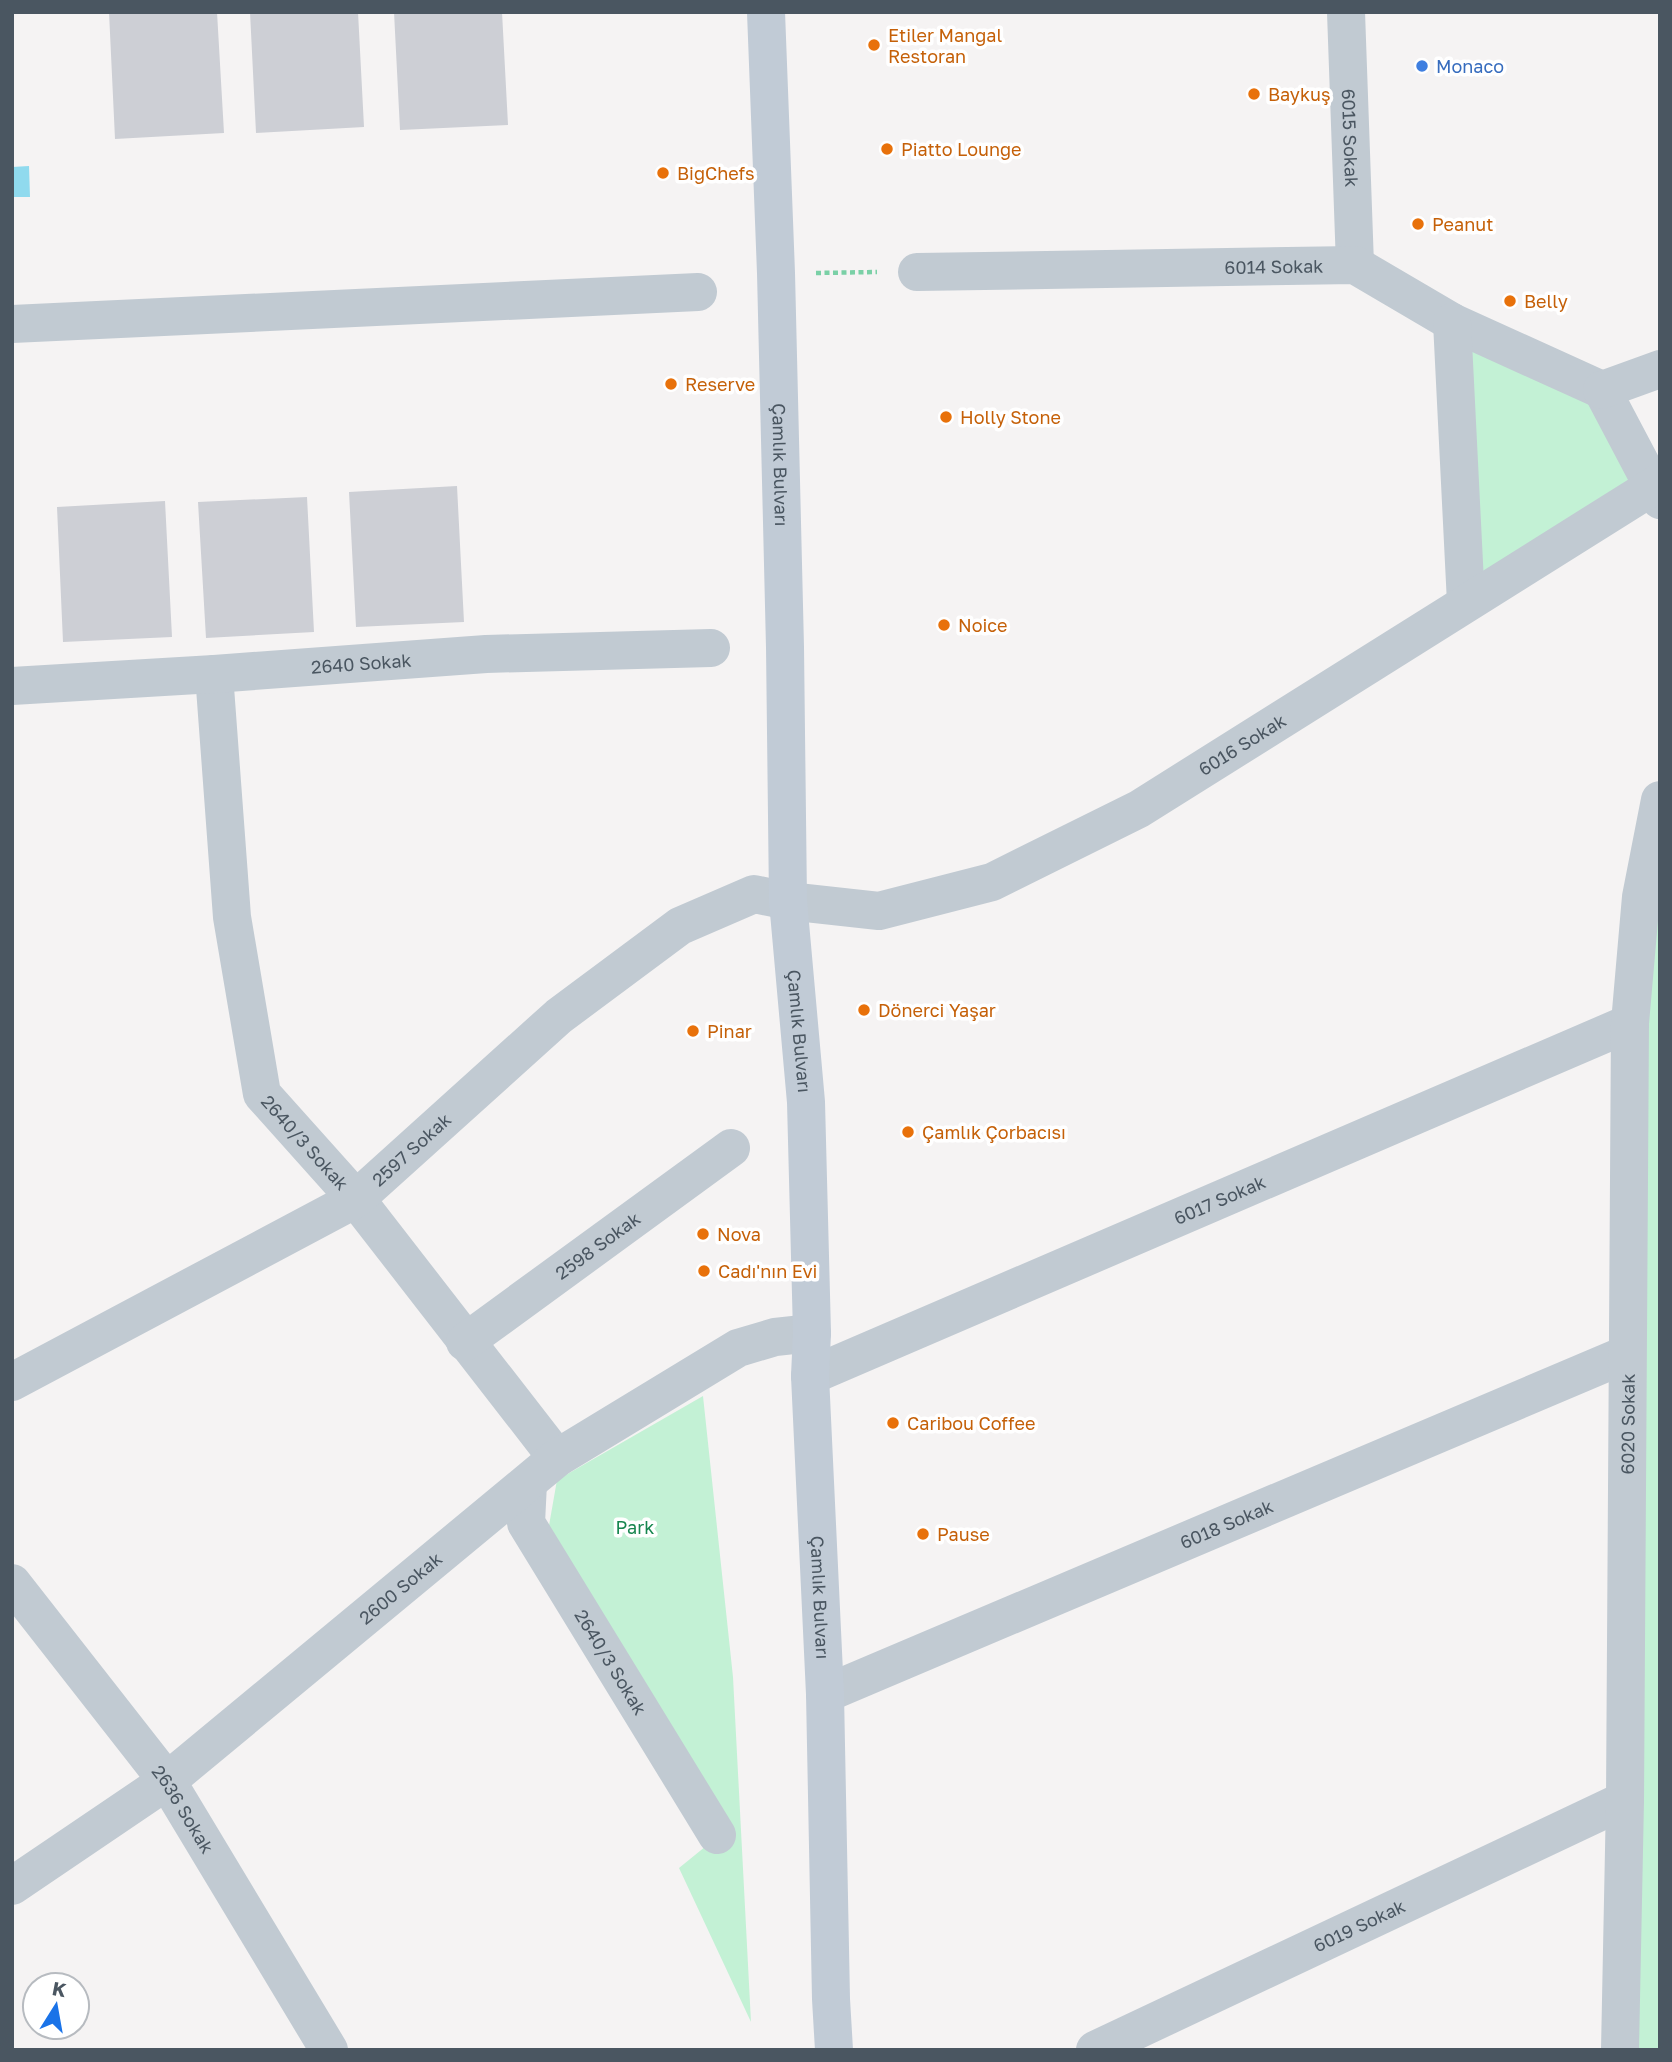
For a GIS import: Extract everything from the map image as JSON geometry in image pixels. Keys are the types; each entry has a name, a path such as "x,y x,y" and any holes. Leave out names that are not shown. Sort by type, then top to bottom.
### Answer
{"street":[{"name":"Çamlık Bulvarı","path":"766,12 776,273 788,901 806,1102 812,1333 810,1376 825,1694 834,2050"},
{"name":"6015 Sokak","path":"1346,12 1355,265"},
{"name":"6014 Sokak","path":"916,272 1355,265"},
{"path":"1355,265 1452,322 1602,390 1657,490"},
{"path":"12,324 698,292"},
{"path":"1452,322 1466,603"},
{"path":"1602,390 1660,369"},
{"name":"6016 Sokak","path":"788,901 879,911 992,882 1139,809 1466,603 1657,490"},
{"name":"2640 Sokak","path":"12,686 486,654 711,649"},
{"name":"2640/3 Sokak","path":"214,674 232,917 262,1094 356,1199 558,1458"},
{"name":"6020 Sokak","path":"1620,2050 1625,1800 1630,1023 1641,897 1660,800"},
{"name":"2597 Sokak","path":"12,1382 356,1199 559,1016 680,926 754,894 788,901"},
{"name":"6017 Sokak","path":"810,1376 1630,1023"},
{"name":"2598 Sokak","path":"465,1342 732,1148"},
{"name":"2600 Sokak","path":"12,1886 167,1781 558,1458 738,1348 775,1337 812,1333"},
{"name":"6018 Sokak","path":"825,1694 1627,1354"},
{"name":"2640/3 Sokak","path":"528,1483 526,1523 716,1835"},
{"name":"2636 Sokak","path":"12,1583 167,1781 329,2050"},
{"name":"6019 Sokak","path":"1095,2050 1625,1800"}],"path":[{"path":"776,273 916,272"}],"green space":[{"path":"1452,322 1602,390 1652,487 1466,603"},
{"path":"1660,825 1660,2050 1620,2050 1627,1354"},
{"name":"Park","path":"703,1396 733,1677 751,2022 679,1868 727,1829 547,1537 557,1480"}],"water":[{"path":"29,166 30,197 12,197 12,167"}],"building":[{"path":"109,12 217,12 224,133 115,139"},
{"path":"250,12 358,12 364,127 256,133"},
{"path":"394,12 502,12 508,125 400,130"},
{"path":"457,486 464,622 356,627 349,492"},
{"path":"307,497 314,632 206,638 198,502"},
{"path":"165,501 172,637 63,642 57,507"}],"place":[{"name":"Etiler Mangal Restoran","path":"874,45"},
{"name":"Monaco","path":"1422,66"},
{"name":"Baykuş","path":"1254,94"},
{"name":"Piatto Lounge","path":"887,149"},
{"name":"BigChefs","path":"663,173"},
{"name":"Peanut","path":"1418,224"},
{"name":"Belly","path":"1510,301"},
{"name":"Reserve","path":"671,384"},
{"name":"Holly Stone","path":"946,417"},
{"name":"Noice","path":"944,625"},
{"name":"Dönerci Yaşar","path":"864,1010"},
{"name":"Pinar","path":"693,1031"},
{"name":"Çamlık Çorbacısı","path":"908,1132"},
{"name":"Nova","path":"703,1234"},
{"name":"Cadı'nın Evi","path":"704,1271"},
{"name":"Caribou Coffee","path":"893,1423"},
{"name":"Pause","path":"923,1534"}]}
